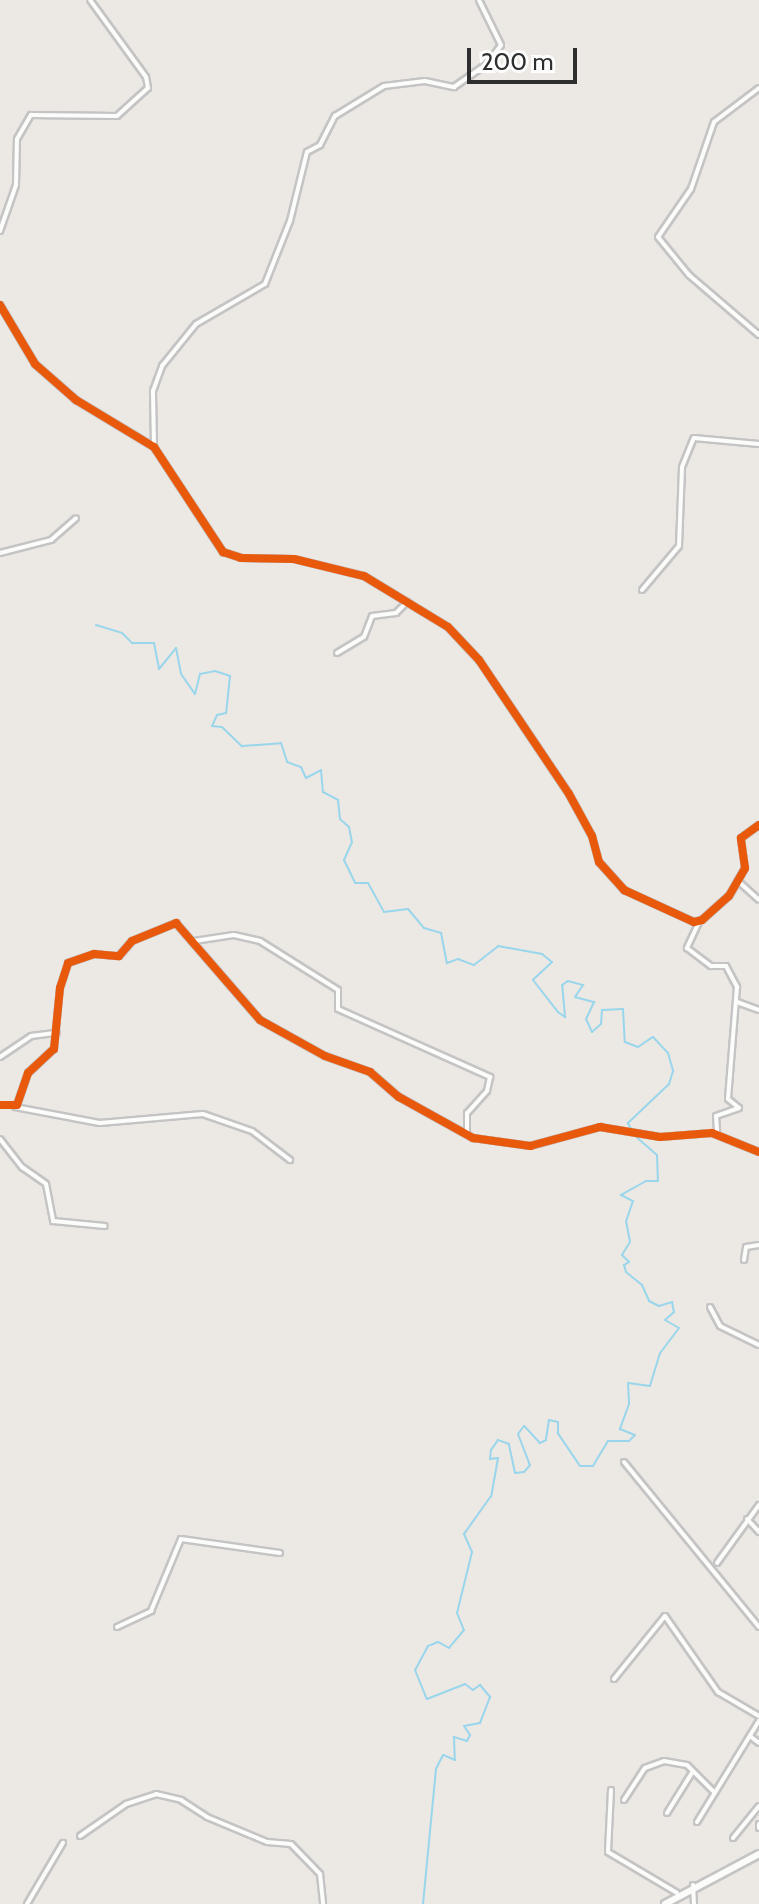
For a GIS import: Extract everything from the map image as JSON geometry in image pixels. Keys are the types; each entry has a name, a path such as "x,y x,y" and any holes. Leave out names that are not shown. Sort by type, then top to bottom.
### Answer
{"street":[{"path":"0,231 16,185 17,139 31,115 117,116 148,88 146,77 90,0"},
{"path":"154,447 153,391 162,366 196,324 265,284 290,221 307,152 320,145 335,116 384,86 425,81 454,87 488,63 501,45 479,0"},
{"path":"759,88 714,122 691,189 658,237 689,275 759,335"},
{"path":"0,305 35,364 76,400 154,447 228,555 323,564 364,576 398,592 407,602 448,627 479,660 569,794 592,836 599,862 614,881 649,903 699,922"},
{"path":"642,590 679,546 682,467 694,438 759,444"},
{"path":"0,553 51,540 76,518"},
{"path":"337,653 364,637 372,616 396,613 407,602"},
{"path":"718,1134 713,1125 716,1116 739,1108 728,1099 737,987 727,968 711,966 687,948 699,922 727,900 745,868 741,838 759,825"},
{"path":"738,881 759,900"},
{"path":"15,1107 27,1074 53,1051 60,988 70,961 98,953 119,956 132,941 175,923 194,941 260,1020 325,1056 370,1072 399,1097 467,1133 530,1146 600,1127 660,1137 718,1134 759,1152"},
{"path":"194,941 234,935 260,941 338,990 338,1009 490,1077 487,1091 467,1113 467,1133"},
{"path":"736,1000 740,1008"},
{"path":"734,1012 740,1008 759,1010"},
{"path":"0,1057 31,1036 57,1033"},
{"path":"0,1105 104,1123 199,1114 252,1131 290,1160"},
{"path":"0,1139 22,1167 46,1184 53,1221 105,1226"},
{"path":"744,1260 746,1247 759,1245"},
{"path":"710,1307 720,1326 731,1327 759,1345"},
{"path":"624,1462 759,1627"},
{"path":"717,1563 759,1505"},
{"path":"747,1519 759,1532"},
{"path":"117,1627 153,1609 181,1539 280,1553"},
{"path":"614,1679 665,1616 718,1692 759,1718 697,1822"},
{"path":"750,1736 759,1743"},
{"path":"624,1800 645,1768 655,1763 679,1762 694,1770 714,1792"},
{"path":"667,1813 694,1770"},
{"path":"611,1790 608,1852 677,1893"},
{"path":"80,1836 126,1804 156,1794 181,1800 207,1817 267,1842 291,1844 320,1874 323,1904"},
{"path":"733,1838 759,1806"},
{"path":"27,1904 63,1843"},
{"path":"665,1904 677,1893 759,1854"},
{"path":"693,1885 694,1904"}],"waterway":[{"path":"96,625 122,633 132,643 154,643 159,669 176,648 181,674 195,694 200,674 215,671 230,676 226,713 217,715 212,726 222,727 242,746 281,743 287,762 301,767 306,778 321,770 323,792 338,800 340,819 349,827 352,842 344,860 355,883 368,883 384,912 408,909 424,928 441,933 447,963 458,959 474,965 498,946 542,954 552,962 533,980 558,1012 565,1017 562,985 568,981 583,985 575,997 594,1002 586,1019 592,1032 601,1024 602,1010 623,1009 625,1042 638,1047 653,1037 668,1053 673,1071 669,1084 628,1123 634,1135 657,1155 658,1181 646,1181 621,1195 633,1201 626,1221 630,1242 622,1255 629,1262 624,1265 626,1272 642,1285 649,1301 659,1306 672,1302 674,1312 665,1320 679,1328 660,1353 650,1386 628,1383 629,1404 620,1429 635,1435 629,1441 608,1441 593,1466 580,1466 558,1433 558,1422 549,1420 546,1440 540,1443 524,1426 518,1434 530,1465 524,1472 515,1473 509,1444 498,1440 491,1450 490,1459 498,1458 491,1496 464,1534 472,1552 457,1613 464,1630 449,1648 438,1642 428,1646 415,1670 427,1699 465,1684 473,1690 480,1685 490,1697 480,1723 464,1726 470,1735 467,1741 454,1737 455,1760 443,1755 436,1769 423,1904"}],"cycle path":[{"path":"0,305 35,364 76,400 154,447 223,552 241,558 294,559 364,576 448,627 479,660 569,794 592,836 599,862 624,890 694,922 702,920 729,896 745,868 741,838 759,825"},
{"path":"0,1105 17,1105 28,1073 54,1049 60,988 68,963 94,954 119,956 132,941 176,923 260,1020 325,1056 370,1072 399,1097 473,1138 530,1146 600,1127 660,1137 712,1133 759,1152"}]}
